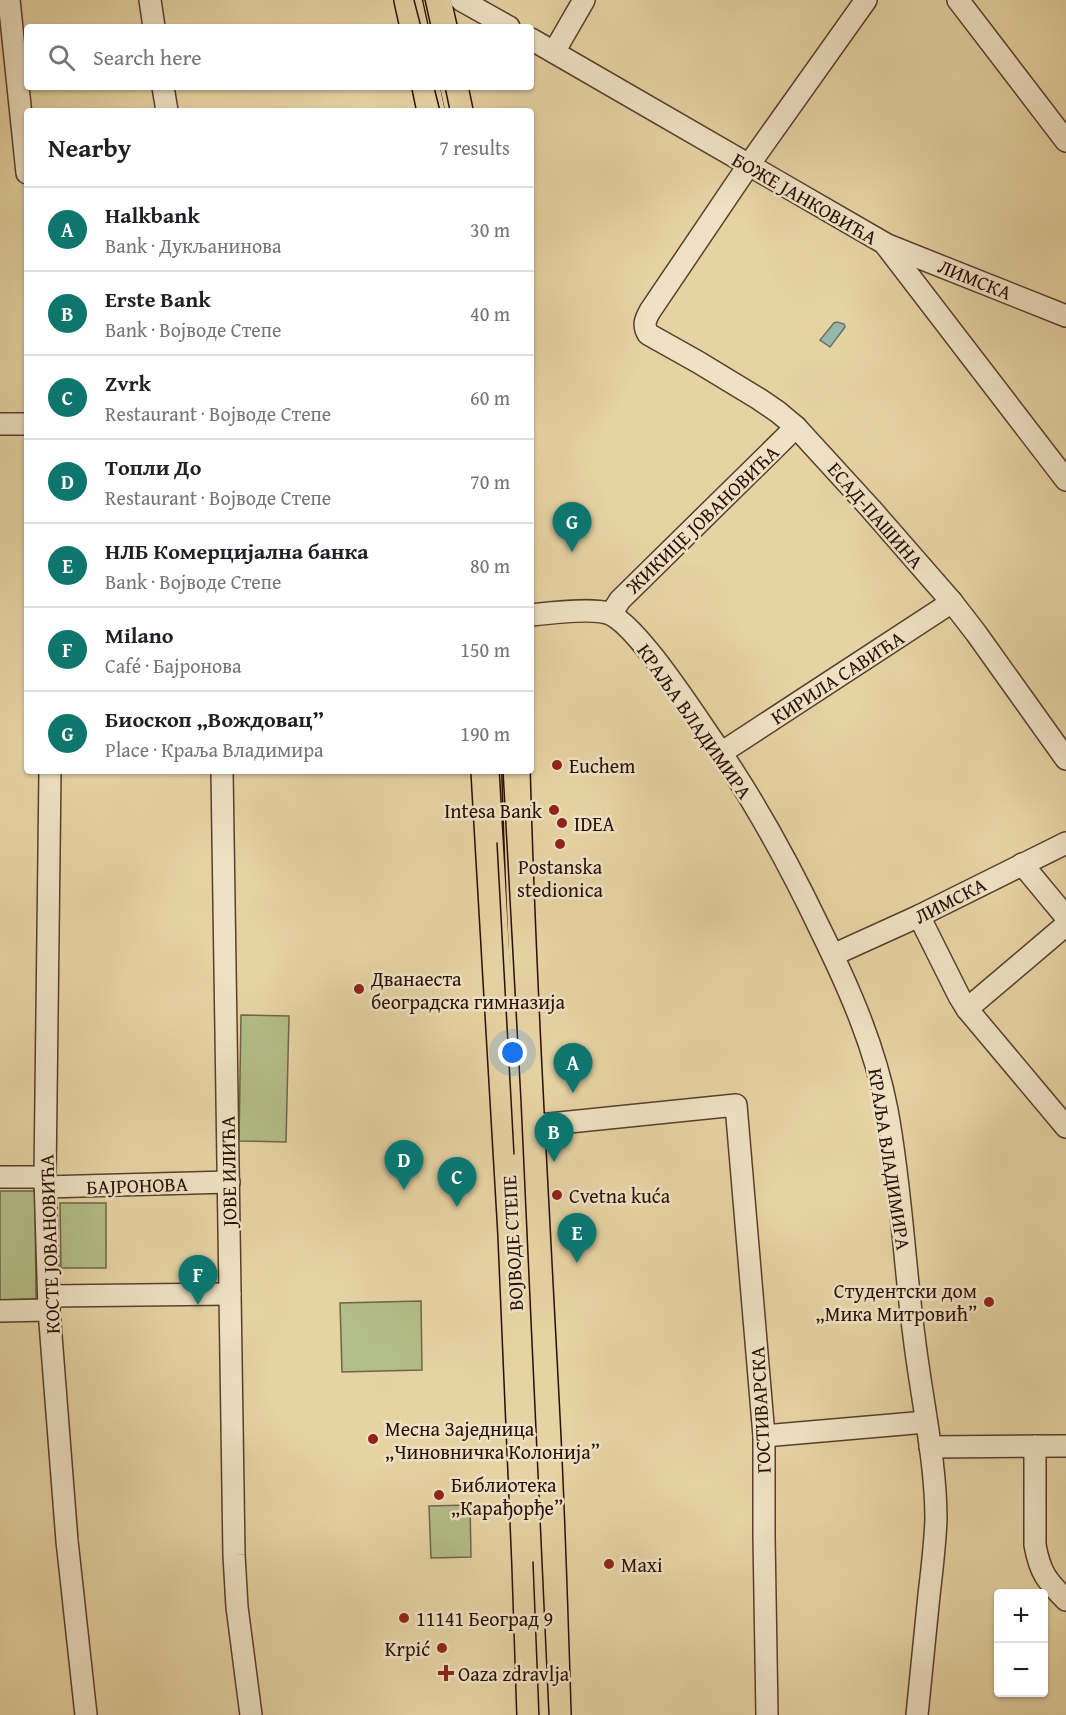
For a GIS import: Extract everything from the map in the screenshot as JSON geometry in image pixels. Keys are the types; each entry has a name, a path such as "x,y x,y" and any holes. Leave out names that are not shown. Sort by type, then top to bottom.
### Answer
{"main road":[{"path":"408,0 413,24"},
{"path":"437,0 442,24"},
{"path":"427,90 430,108"},
{"path":"455,90 458,108"},
{"name":"ВОЈВОДЕ СТЕПЕ","path":"485,774 512,1234 531,1715"},
{"name":"ВОЈВОДЕ СТЕПЕ","path":"516,774 520,907 546,1421 558,1715"}],"street":[{"path":"9,0 24,144"},
{"path":"150,0 154,24"},
{"path":"461,0 504,24"},
{"path":"554,52 584,0"},
{"path":"748,166 866,0"},
{"path":"958,0 1066,141"},
{"name":"БОЖЕ ЈАНКОВИЋА","path":"534,41 884,243 1066,480"},
{"path":"164,90 166,108"},
{"name":"ЕСАД-ПАШИНА","path":"748,166 645,319 644,327 648,334 759,399 796,427 871,508 952,602 1066,759"},
{"name":"ЛИМСКА","path":"884,243 1066,316"},
{"path":"0,424 24,424"},
{"name":"ЖИКИЦЕ ЈОВАНОВИЋА","path":"604,613 796,427"},
{"name":"КИРИЛА САВИЋА","path":"721,753 952,602"},
{"path":"534,615 604,613"},
{"name":"КРАЉА ВЛАДИМИРА","path":"604,613 626,625 651,654 721,753 773,837 833,955 874,1058 886,1108 900,1194 914,1335 930,1447 936,1515 935,1545 917,1715"},
{"name":"КОСТЕ ЈОВАНОВИЋА","path":"50,774 45,1182 49,1303 67,1541 86,1715"},
{"name":"ЈОВЕ ИЛИЋА","path":"222,774 234,1555 237,1607 251,1715"},
{"name":"ЛИМСКА","path":"833,955 919,916 1066,843"},
{"path":"1022,864 1066,917"},
{"path":"919,916 958,996 967,1009 1066,1127"},
{"path":"967,1009 1066,925"},
{"name":"ГОСТИВАРСКА","path":"530,1126 736,1105 764,1436 767,1715"},
{"name":"БАЈРОНОВА","path":"0,1177 45,1182 229,1182"},
{"path":"0,1311 49,1303 230,1294"},
{"path":"764,1436 926,1422"},
{"path":"1035,1446 1035,1545 1038,1560 1045,1576 1066,1600"},
{"path":"930,1447 1066,1446"}],"green space":[{"path":"241,1015 289,1016 286,1142 239,1141"},
{"path":"0,1191 35,1191 36,1299 0,1300"},
{"path":"60,1203 106,1203 106,1268 61,1268"},
{"path":"421,1301 422,1370 342,1372 340,1303"},
{"path":"470,1505 471,1557 431,1558 429,1506"}],"water":[{"path":"837,322 844,324 845,327 830,347 820,340"}],"tram line":[{"path":"414,0 420,24"},
{"path":"425,0 430,24"},
{"path":"435,90 439,108"},
{"path":"446,90 449,108"},
{"path":"503,774 521,1101 549,1715"},
{"path":"497,843 514,1154"},
{"path":"533,1562 539,1715"}],"place":[{"name":"Биоскоп „Вождовац”","path":"572,552"},
{"name":"Euchem","path":"557,765"},
{"name":"Intesa Bank","path":"554,810"},
{"name":"IDEA","path":"562,823"},
{"name":"Postanska stedionica","path":"560,844"},
{"name":"Дванаеста београдска гимназија","path":"359,989"},
{"name":"Halkbank","path":"573,1093"},
{"name":"Erste Bank","path":"554,1162"},
{"name":"Топли До","path":"404,1190"},
{"name":"Cvetna kuća","path":"557,1195"},
{"name":"Zvrk","path":"457,1207"},
{"name":"НЛБ Комерцијална банка","path":"577,1263"},
{"name":"Студентски дом „Мика Митровић”","path":"989,1302"},
{"name":"Milano","path":"198,1305"},
{"name":"Месна Заједница „Чиновничка Колонија”","path":"373,1439"},
{"name":"Библиотека „Карађорђе”","path":"439,1495"},
{"name":"Maxi","path":"609,1564"},
{"name":"11141 Београд 9","path":"404,1618"},
{"name":"Krpić","path":"442,1648"},
{"name":"Oaza zdravlja","path":"446,1673"}]}
